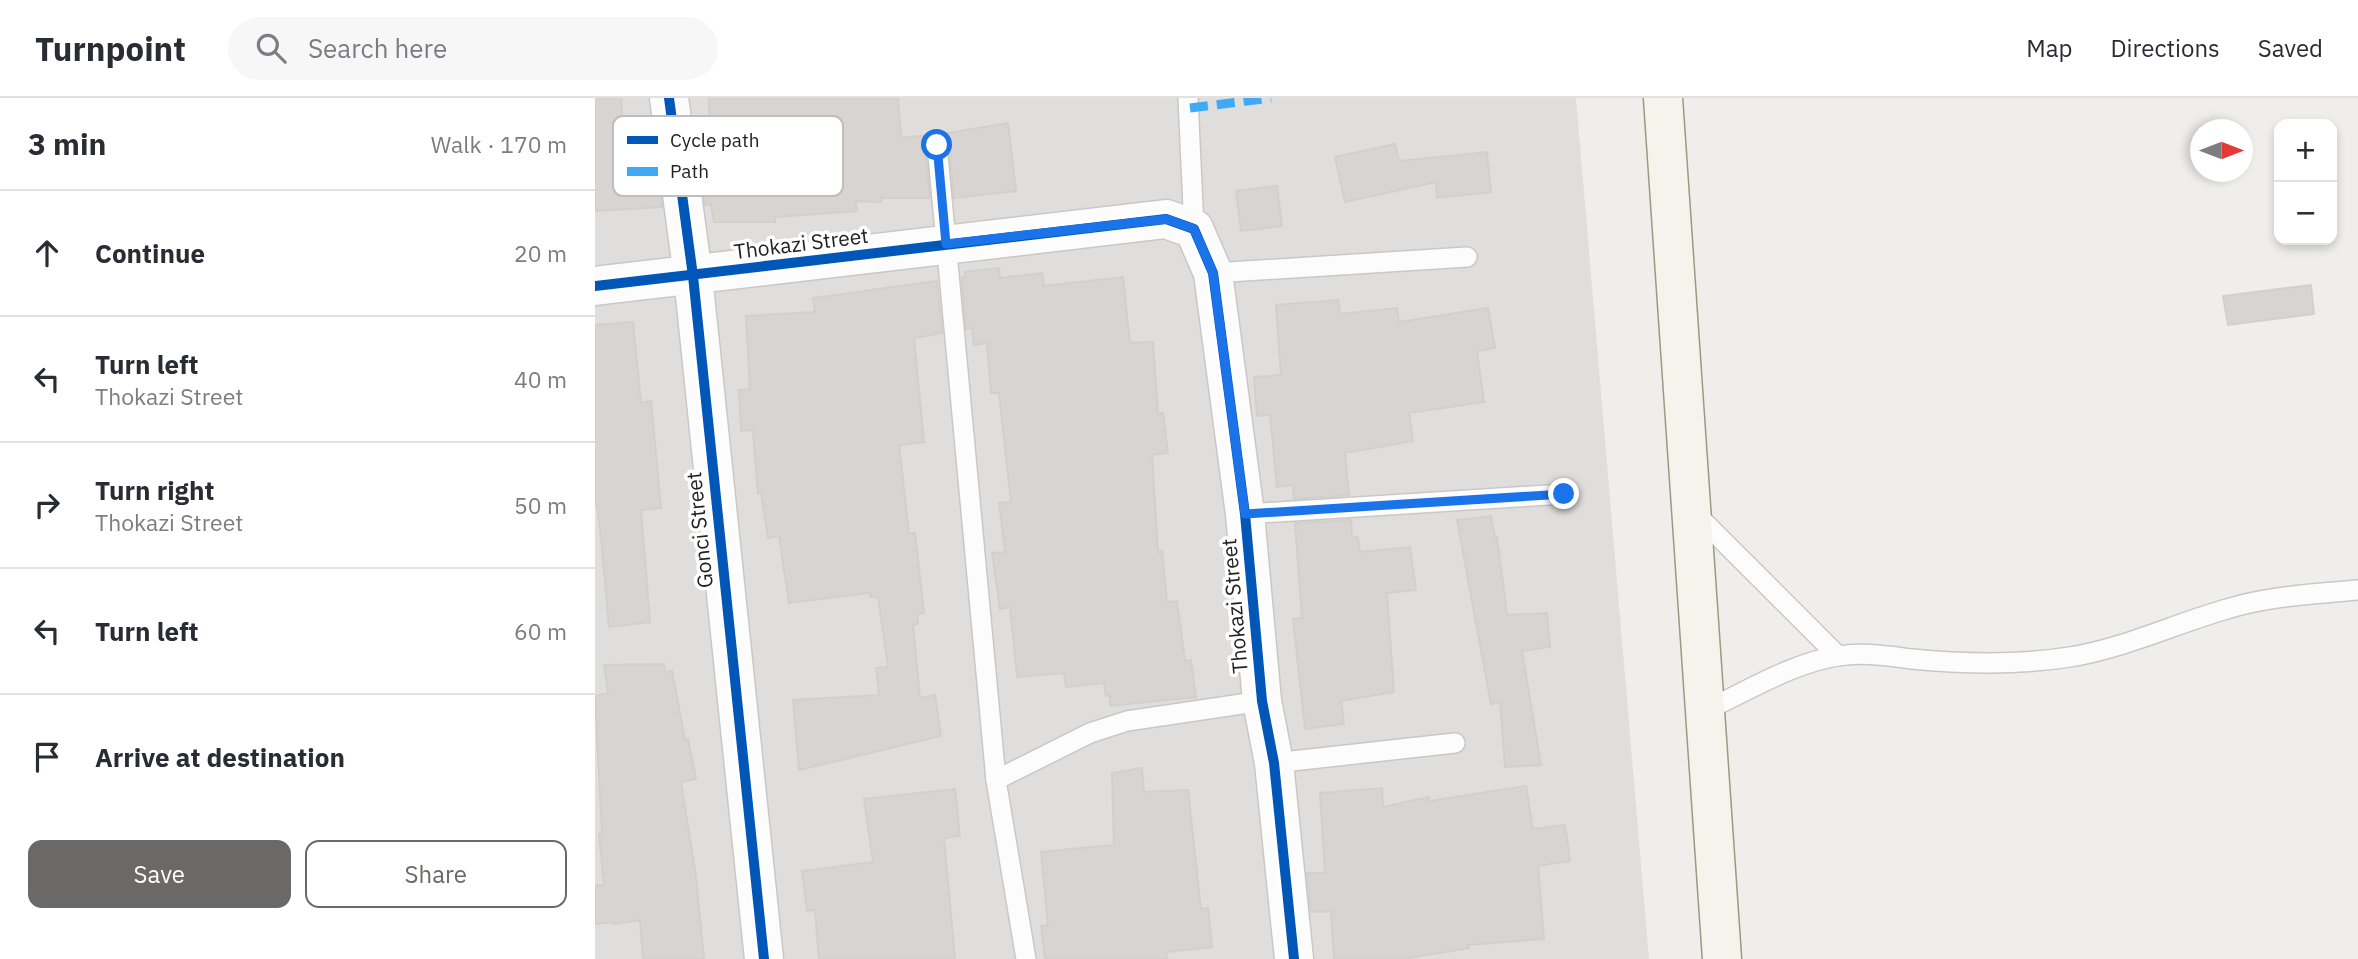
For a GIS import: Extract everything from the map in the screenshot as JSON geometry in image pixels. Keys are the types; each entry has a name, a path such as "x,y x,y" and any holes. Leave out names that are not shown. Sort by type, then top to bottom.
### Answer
{"main road":[{"path":"1663,98 1722,959"}],"street":[{"name":"Gonci Street","path":"669,98 671,116"},
{"name":"Gonci Street","path":"682,196 764,959"},
{"name":"Thokazi Street","path":"595,286 1167,219 1194,229 1213,273 1245,514 1262,701 1274,763 1294,959"}],"lane":[{"path":"1188,98 1194,229"},
{"path":"937,145 996,780 1025,959"},
{"path":"1213,273 1467,257"},
{"path":"1245,514 1564,494"},
{"path":"1692,511 1838,656"},
{"path":"1706,710 1800,666 1838,656 1875,654 1975,663 2067,657 2108,650 2227,609 2274,598 2358,590"},
{"path":"996,780 1090,733 1126,721 1262,701"},
{"path":"1274,763 1455,743"}],"shaded area":[{"path":"595,98 1576,98 1649,959 595,959"}],"building":[{"path":"595,98 621,98 622,116 613,116 613,196 660,196 662,207 595,211"},
{"path":"709,98 898,98 901,138 930,135 925,146 930,198 856,201 857,211 775,217 775,222 714,222 711,204 705,205 704,196 843,196 843,116 709,116"},
{"path":"1008,123 1016,191 954,198 949,144 942,134"},
{"path":"1395,144 1399,161 1487,152 1491,192 1437,198 1436,182 1345,202 1335,157"},
{"path":"1277,186 1282,226 1241,231 1236,191"},
{"path":"999,268 1000,278 1042,273 1044,286 1123,277 1130,343 1153,342 1158,414 1163,413 1168,453 1152,455 1158,552 1162,551 1167,602 1177,601 1185,661 1191,660 1196,697 1110,706 1110,695 1106,696 1104,683 1066,687 1064,673 1017,677 1010,607 1000,609 992,553 1005,552 999,503 1011,502 999,393 991,393 987,343 974,345 972,328 966,329 962,278 965,277 965,272"},
{"path":"937,281 942,333 914,338 924,442 899,445 909,533 915,533 924,613 917,614 918,624 913,625 920,698 935,695 941,736 799,770 793,700 879,695 876,668 888,667 878,597 870,597 870,593 789,603 779,536 768,538 761,493 758,494 753,430 741,431 739,390 750,389 746,316 815,312 813,298"},
{"path":"2311,285 2314,314 2228,325 2223,296"},
{"path":"1338,300 1340,314 1397,308 1399,322 1488,308 1495,348 1477,351 1484,402 1409,413 1413,441 1345,453 1349,495 1294,499 1293,485 1277,487 1270,415 1257,416 1254,377 1281,375 1276,305"},
{"path":"633,322 641,403 651,401 661,508 641,510 650,622 609,627 601,537 595,505 595,325"},
{"path":"1491,516 1495,538 1497,537 1507,615 1547,613 1550,647 1522,651 1541,765 1505,767 1500,702 1491,704 1457,520"},
{"path":"1351,520 1352,537 1358,537 1360,552 1410,547 1416,590 1387,593 1394,692 1341,701 1344,724 1305,729 1293,619 1302,618 1295,523"},
{"path":"664,664 665,672 672,671 685,740 688,739 696,779 681,782 696,877 704,959 643,959 640,920 595,924 595,885 604,885 599,834 602,834 595,696 608,693 604,665"},
{"path":"1142,768 1144,792 1188,790 1201,909 1208,908 1212,947 1166,952 1167,959 1045,959 1041,926 1048,925 1041,852 1114,845 1112,773"},
{"path":"1526,786 1533,829 1565,825 1570,861 1538,866 1544,939 1468,945 1469,948 1403,959 1334,959 1331,911 1311,912 1307,873 1325,873 1320,793 1382,788 1383,807 1429,797 1429,801"},
{"path":"955,789 960,836 944,838 955,959 819,959 815,910 807,911 802,871 873,862 864,799"}],"marked path":[{"path":"1190,108 1271,98"}],"cycle path":[{"path":"669,98 671,116"},
{"path":"682,196 693,276 764,959"},
{"path":"595,286 1166,219 1194,229 1213,273 1245,514 1262,701 1274,763 1294,959"}],"route":[{"path":"937,145 946,244 1167,219 1194,229 1213,273 1245,514 1564,494"}]}
